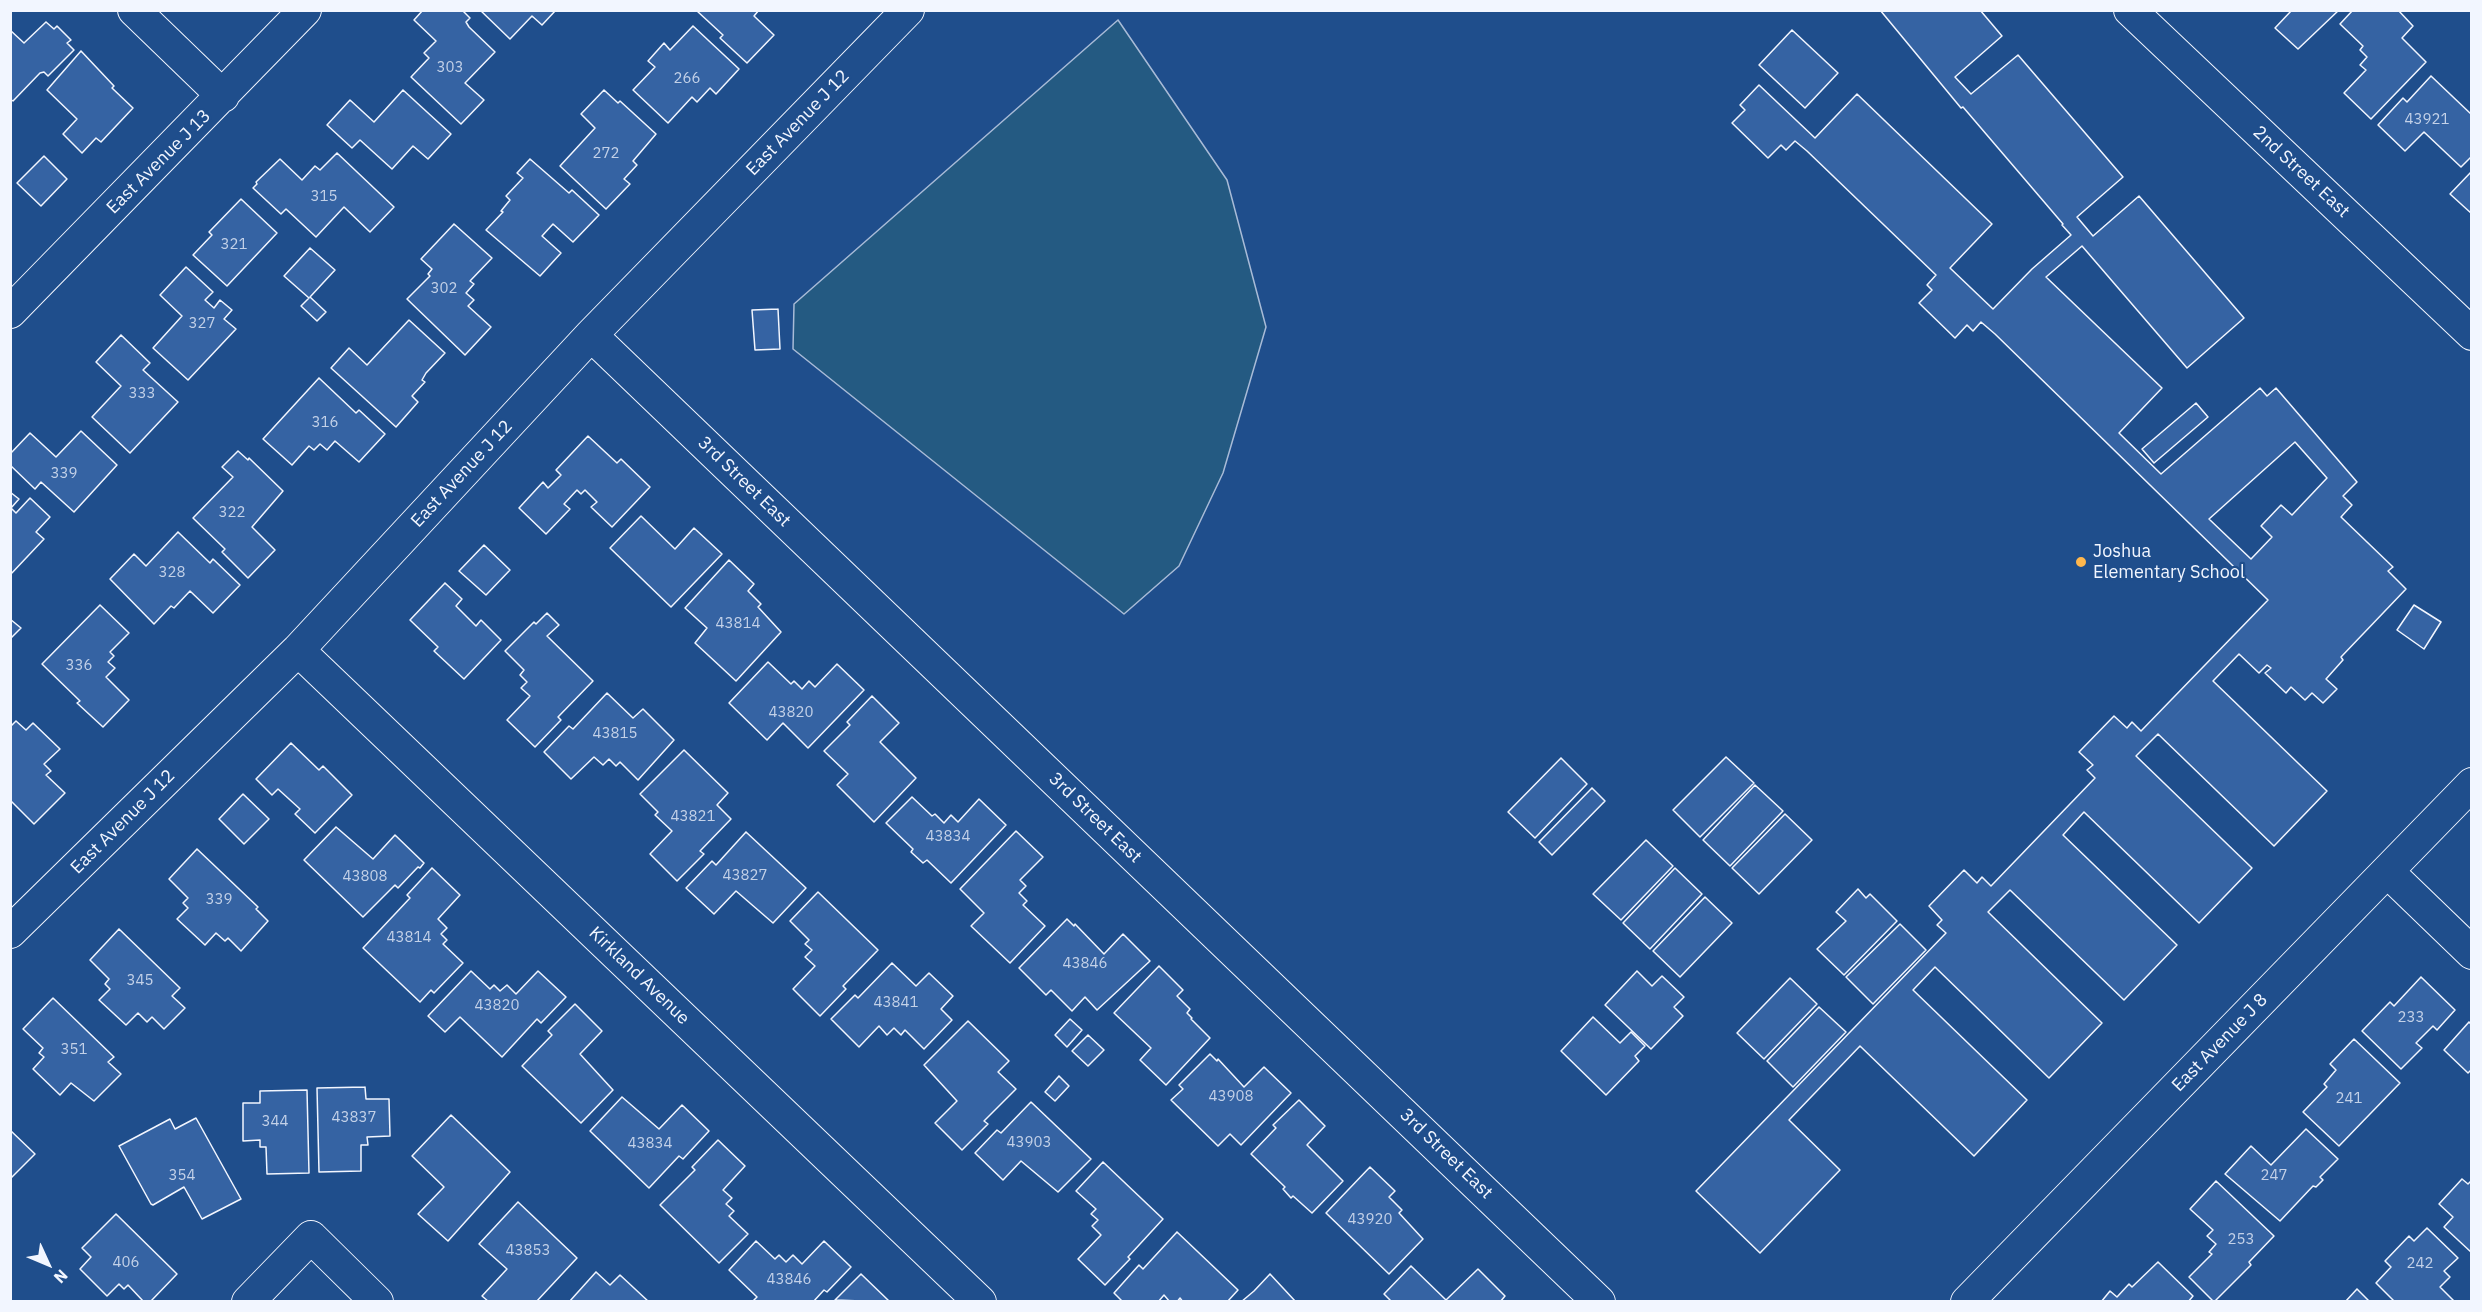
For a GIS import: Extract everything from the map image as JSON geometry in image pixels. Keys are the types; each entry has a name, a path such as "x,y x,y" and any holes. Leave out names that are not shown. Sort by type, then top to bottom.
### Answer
{"street":[{"path":"134,10 223,96"},
{"name":"East Avenue J 13","path":"10,312 305,10"},
{"name":"East Avenue J 12","path":"10,932 298,650 591,335 908,10"},
{"name":"2nd Street East","path":"2130,10 2472,334"},
{"name":"3rd Street East","path":"591,335 1599,1302"},
{"name":"Kirkland Avenue","path":"298,650 980,1302"},
{"name":"East Avenue J 8","path":"1967,1302 2472,784"},
{"path":"2388,872 2472,953"},
{"path":"248,1302 311,1237 377,1302"}],"shaded area":[{"path":"1118,20 1227,180 1266,327 1223,473 1179,566 1124,614 793,349 794,304"}],"building":[{"path":"423,10 462,10 470,18 466,22 469,27 495,52 465,83 484,100 461,124 411,77 429,58 424,53 436,41 414,20"},
{"path":"480,10 556,10 542,25 532,16 510,39"},
{"path":"759,10 754,16 774,35 747,63 720,38 723,35 697,11"},
{"path":"1880,10 1980,10 2002,36 1955,77 1971,94 2018,55 2123,177 2077,217 2093,236 2139,196 2244,318 2187,368 2082,246 2046,277 2162,388 2119,433 2161,474 2260,388 2267,396 2276,388 2357,482 2343,496 2352,505 2341,517 2393,567 2388,571 2406,589 2341,657 2343,660 2326,679 2337,689 2323,703 2312,693 2305,700 2291,687 2286,693 2265,673 2271,668 2267,665 2259,673 2239,654 2213,681 2327,791 2274,846 2158,734 2136,756 2252,868 2199,923 2084,812 2063,835 2177,945 2124,1000 2010,890 1988,912 2102,1023 2049,1078 1935,967 1913,990 2027,1100 1974,1156 1860,1046 1789,1120 1840,1170 1760,1253 1696,1191 1946,933 1937,925 1942,920 1929,906 1964,870 1977,883 1982,877 1991,886 2095,778 2087,770 2093,765 2079,752 2114,716 2127,728 2132,722 2141,731 2268,600 1981,322 1973,331 1967,325 1955,338 1919,303 1932,290 1927,285 1936,275 1807,151 1795,141 1786,150 1781,145 1768,158 1732,123 1745,110 1740,105 1759,85 1815,138 1857,94 1992,224 1950,268 1993,309 2032,269 2071,235 1963,107 1961,108","holes":["2295,442 2327,478 2292,515 2281,505 2261,526 2272,537 2251,559 2209,519"]},
{"path":"2292,10 2339,10 2298,49 2275,28"},
{"path":"2353,10 2398,10 2413,26 2402,38 2426,62 2371,119 2344,93 2366,70 2360,65 2367,57 2360,50 2363,46 2340,24"},
{"path":"46,22 54,29 57,26 71,40 67,43 74,50 48,76 44,72 40,73 13,101 10,99 10,30 24,43"},
{"path":"693,26 739,69 716,94 710,88 697,102 692,97 668,123 633,90 655,67 648,61 664,43 670,50"},
{"path":"1792,30 1838,73 1805,108 1759,65"},
{"path":"81,51 114,86 112,88 133,108 101,142 96,138 82,153 63,134 77,119 47,90"},
{"path":"2431,76 2472,115 2472,156 2461,167 2424,132 2405,151 2378,125 2403,98 2407,102"},
{"path":"403,90 451,134 428,159 413,146 392,169 360,140 352,148 327,125 350,100 374,122"},
{"path":"604,90 618,103 620,101 656,134 633,161 637,165 624,179 630,184 606,209 560,166 595,128 581,114"},
{"path":"337,153 394,207 370,232 344,207 316,237 286,209 281,214 253,188 256,182 280,159 302,180 315,166 320,170"},
{"path":"44,156 67,179 41,206 17,183"},
{"path":"530,159 569,193 572,190 599,215 573,242 553,224 542,236 561,253 540,276 486,230 503,212 501,211 510,200 506,196 523,178 517,173"},
{"path":"2472,171 2472,214 2450,194"},
{"path":"241,199 277,233 227,286 193,255 212,235 209,232"},
{"path":"454,224 492,258 470,281 474,284 466,293 474,300 468,306 491,327 465,355 407,299 430,276 428,274 432,269 421,259"},
{"path":"310,248 335,270 310,297 326,312 317,321 301,306 309,298 284,276"},
{"path":"186,267 213,292 205,300 214,308 220,300 232,310 224,319 236,329 188,380 153,348 182,316 160,295"},
{"path":"778,309 780,349 755,350 752,310"},
{"path":"409,320 445,353 426,373 422,380 425,382 412,396 418,402 396,427 331,368 349,348 367,365"},
{"path":"121,335 150,363 143,370 178,402 130,453 92,417 121,386 96,362"},
{"path":"319,378 356,413 359,410 385,434 359,462 335,441 327,450 320,444 314,450 309,446 292,465 263,439"},
{"path":"2196,403 2208,417 2154,463 2142,449"},
{"path":"81,431 117,465 74,512 41,482 35,489 10,465 10,454 30,433 56,457"},
{"path":"588,436 617,463 621,459 650,487 612,527 591,507 597,502 585,490 581,494 577,490 564,504 570,509 546,534 519,508 543,482 548,488 561,475 556,470"},
{"path":"238,451 248,460 249,458 283,491 252,527 275,550 248,578 222,552 225,549 193,518 233,477 222,467"},
{"path":"10,492 19,499 11,508 16,513 30,498 50,517 36,532 44,539 10,575"},
{"path":"641,516 675,549 694,528 722,554 671,607 610,548"},
{"path":"178,532 210,563 213,559 240,585 213,613 190,591 154,624 110,579 134,554 146,566"},
{"path":"484,545 510,570 486,595 459,571"},
{"path":"729,560 754,584 748,591 761,604 758,607 781,632 736,681 695,643 707,628 685,608"},
{"path":"445,583 462,599 456,606 476,626 481,620 501,640 464,679 434,651 438,647 410,620"},
{"path":"100,605 129,633 110,652 114,656 108,662 115,668 106,677 129,700 103,727 77,703 80,701 42,664"},
{"path":"2414,605 2441,622 2424,649 2397,630"},
{"path":"547,613 559,625 547,636 593,681 558,717 561,720 535,747 507,720 530,696 521,688 527,682 520,675 524,670 505,651 534,622 536,624"},
{"path":"10,619 21,628 10,639"},
{"path":"768,662 791,684 794,681 802,689 809,681 815,687 837,664 864,690 808,748 783,723 767,740 729,703"},
{"path":"607,693 633,718 643,709 674,740 638,780 620,762 616,766 609,759 603,765 594,757 571,779 544,752 569,726 573,729"},
{"path":"872,696 899,723 880,742 916,778 874,822 837,785 848,774 824,751 850,725 847,722"},
{"path":"16,721 26,730 33,723 60,749 44,764 51,771 46,775 65,793 34,824 10,800 10,727"},
{"path":"291,743 319,770 323,766 352,795 315,833 295,814 300,809 278,789 272,795 256,779"},
{"path":"684,750 728,793 717,805 731,819 700,851 704,854 677,881 650,854 672,831 655,815 658,812 640,794"},
{"path":"1726,757 1754,783 1700,837 1673,810"},
{"path":"1561,758 1587,784 1535,838 1508,812"},
{"path":"1755,785 1783,811 1730,866 1703,840"},
{"path":"1592,788 1605,801 1552,855 1539,842"},
{"path":"243,794 269,819 244,844 219,819"},
{"path":"912,797 932,816 935,814 944,823 951,815 958,822 979,799 1006,825 951,883 927,860 923,863 911,852 913,849 886,823"},
{"path":"1785,814 1812,840 1759,894 1732,868"},
{"path":"336,827 373,859 395,835 424,863 398,888 395,885 363,917 304,860"},
{"path":"1016,831 1043,857 1020,880 1026,886 1019,893 1027,901 1023,905 1045,926 1010,963 971,926 984,913 960,889"},
{"path":"746,832 806,888 773,923 736,891 714,914 686,888 712,861 716,865"},
{"path":"1646,840 1673,866 1621,920 1593,894"},
{"path":"197,849 258,907 256,909 268,921 241,951 228,938 225,941 216,933 205,945 177,919 188,908 183,903 188,898 169,879"},
{"path":"432,868 460,895 438,919 447,928 441,934 447,940 443,944 463,963 434,993 431,990 420,1002 363,948 410,898 407,895"},
{"path":"1675,868 1702,894 1650,949 1623,923"},
{"path":"1858,889 1866,898 1870,894 1897,921 1844,975 1817,949 1846,921 1836,912"},
{"path":"818,892 878,950 843,986 846,989 820,1016 793,989 815,966 805,957 812,950 805,944 809,940 790,921"},
{"path":"1705,897 1732,923 1680,977 1653,951"},
{"path":"1067,919 1074,926 1075,924 1104,954 1123,934 1150,961 1097,1010 1085,997 1072,1011 1051,990 1046,995 1019,968"},
{"path":"1900,924 1926,950 1873,1004 1846,977"},
{"path":"119,929 180,988 172,996 185,1008 164,1029 152,1017 147,1022 138,1013 126,1025 99,1000 110,989 105,984 109,979 90,960"},
{"path":"892,963 916,986 929,973 953,996 941,1009 952,1020 924,1049 905,1030 901,1035 894,1028 887,1035 879,1026 859,1047 831,1019 855,995 858,998"},
{"path":"1159,966 1183,990 1177,996 1190,1009 1187,1013 1191,1019 1210,1038 1166,1085 1140,1060 1151,1048 1114,1013"},
{"path":"471,971 490,989 494,985 500,991 507,985 516,994 538,971 566,997 541,1023 537,1019 502,1057 460,1017 445,1032 428,1016"},
{"path":"1637,971 1652,986 1662,976 1684,997 1674,1007 1683,1016 1651,1049 1605,1005"},
{"path":"2421,977 2455,1010 2437,1030 2433,1026 2416,1043 2422,1048 2401,1069 2362,1031 2390,1002 2394,1006"},
{"path":"1790,978 1817,1004 1764,1059 1737,1033"},
{"path":"53,998 114,1057 108,1062 121,1074 94,1101 71,1083 60,1095 33,1069 44,1057 39,1053 43,1048 23,1029"},
{"path":"575,1004 602,1031 580,1054 613,1090 581,1123 522,1066 552,1035 548,1031"},
{"path":"1819,1007 1846,1032 1793,1087 1767,1061"},
{"path":"1593,1017 1620,1043 1631,1032 1645,1046 1635,1056 1639,1061 1606,1095 1561,1051"},
{"path":"1070,1019 1082,1030 1067,1047 1055,1035"},
{"path":"968,1021 1009,1061 998,1072 1016,1089 984,1121 988,1124 962,1150 935,1123 957,1101 924,1065"},
{"path":"2469,1022 2472,1025 2472,1069 2468,1073 2444,1050"},
{"path":"1088,1035 1104,1050 1088,1066 1072,1051"},
{"path":"2354,1039 2400,1083 2339,1146 2303,1112 2327,1087 2324,1084 2336,1070 2330,1064"},
{"path":"1210,1054 1217,1061 1218,1059 1244,1087 1264,1067 1291,1093 1241,1145 1230,1134 1218,1146 1171,1100 1183,1089 1179,1085"},
{"path":"1059,1076 1069,1086 1055,1101 1045,1092"},
{"path":"365,1087 366,1099 389,1099 390,1136 367,1137 368,1145 361,1145 361,1171 319,1172 317,1088"},
{"path":"307,1090 309,1173 267,1174 266,1147 260,1147 260,1140 243,1141 243,1103 260,1103 260,1091"},
{"path":"622,1097 659,1129 682,1105 709,1131 683,1159 679,1156 649,1188 590,1131"},
{"path":"1299,1100 1325,1126 1307,1145 1343,1181 1312,1213 1293,1196 1291,1198 1283,1189 1285,1187 1251,1154 1276,1128 1273,1125"},
{"path":"1031,1102 1091,1159 1058,1192 1021,1161 1003,1180 975,1153 997,1130 1001,1133"},
{"path":"451,1115 510,1172 448,1241 418,1214 444,1187 412,1156"},
{"path":"196,1118 241,1199 202,1219 184,1187 153,1205 151,1204 119,1146 170,1119 175,1129"},
{"path":"2306,1129 2338,1159 2320,1177 2323,1180 2316,1187 2313,1186 2280,1221 2225,1174 2251,1146 2271,1165"},
{"path":"10,1130 35,1154 10,1179"},
{"path":"718,1140 745,1166 723,1190 732,1198 726,1204 734,1211 729,1216 748,1234 719,1263 660,1205 695,1170 692,1167"},
{"path":"1103,1162 1163,1219 1105,1285 1078,1259 1101,1235 1092,1226 1098,1220 1091,1214 1096,1209 1076,1191"},
{"path":"1370,1167 1395,1191 1389,1197 1402,1210 1399,1213 1423,1239 1389,1274 1326,1213"},
{"path":"2462,1179 2468,1184 2472,1180 2472,1253 2444,1227 2453,1217 2439,1204"},
{"path":"2216,1181 2274,1236 2249,1262 2251,1265 2214,1302 2189,1277 2212,1254 2209,1252 2216,1244 2207,1236 2213,1230 2190,1209"},
{"path":"518,1202 577,1258 536,1302 489,1302 482,1296 507,1269 479,1244"},
{"path":"116,1214 177,1274 150,1302 144,1302 128,1285 124,1289 119,1284 107,1296 80,1269 91,1257 82,1248"},
{"path":"2427,1228 2458,1258 2444,1271 2450,1277 2440,1287 2455,1302 2395,1302 2376,1283 2391,1267 2385,1261 2409,1236 2414,1241"},
{"path":"1177,1232 1238,1290 1227,1302 1183,1302 1180,1298 1177,1302 1170,1302 1164,1295 1158,1302 1123,1302 1114,1293 1139,1265 1143,1269"},
{"path":"756,1241 775,1259 779,1255 786,1262 793,1255 802,1264 824,1241 851,1267 827,1292 824,1290 813,1302 752,1302 757,1297 729,1270"},
{"path":"2158,1262 2193,1296 2188,1302 2101,1302 2110,1291 2117,1297 2129,1284 2132,1287"},
{"path":"1411,1266 1446,1300 1478,1269 1505,1296 1500,1302 1392,1302 1384,1294"},
{"path":"596,1272 610,1285 620,1275 649,1302 569,1302"},
{"path":"861,1274 889,1301 888,1302 835,1300"},
{"path":"1270,1274 1296,1302 1241,1302 1254,1291"},
{"path":"2357,1289 2370,1302 2345,1302"}],"place":[{"name":"Joshua Elementary School","path":"2081,562"}]}
